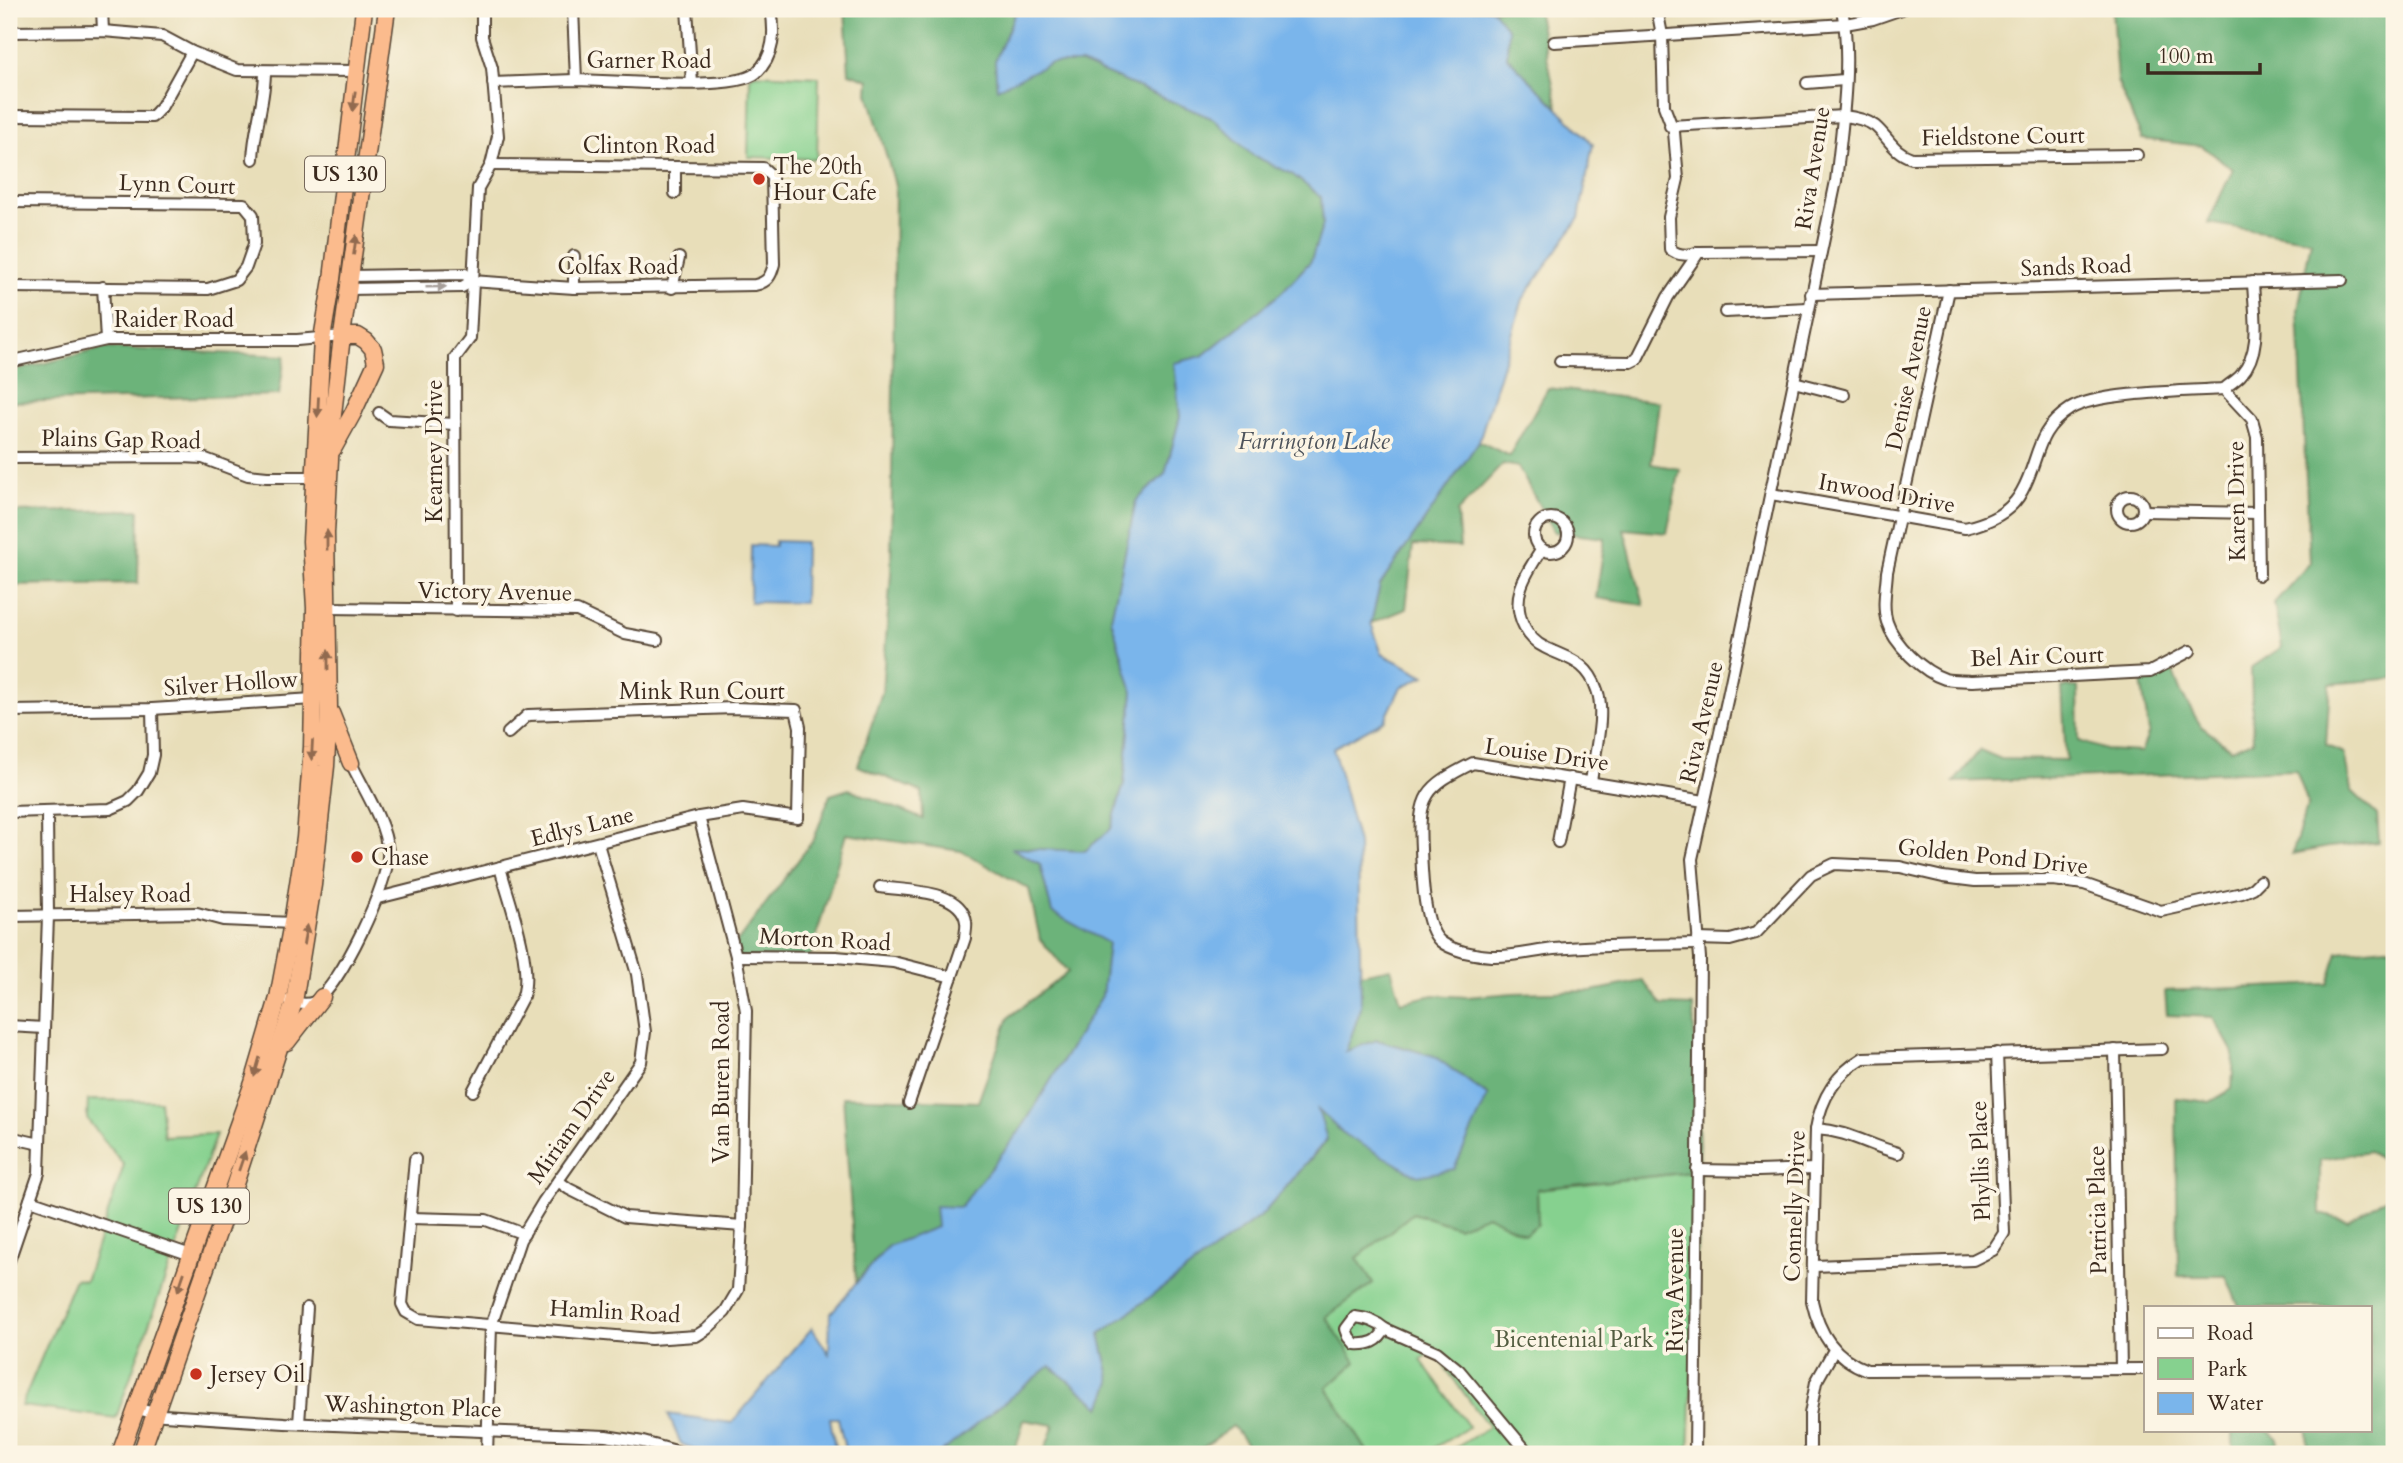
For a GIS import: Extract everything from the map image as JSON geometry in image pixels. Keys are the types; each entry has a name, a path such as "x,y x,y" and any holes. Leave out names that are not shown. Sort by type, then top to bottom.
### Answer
{"highway":[{"name":"US 130","path":"141,1454 278,1056 294,1002 313,885 326,766 329,708 321,608 311,541 313,477 322,339 332,279 364,9"},
{"name":"US 130","path":"120,1454 253,1083 277,1000 292,923 305,838 330,454 342,336 387,9"},
{"path":"330,454 376,363 373,349 366,341 358,336 342,336"},
{"path":"329,708 351,763"},
{"path":"326,766 337,757 351,763"},
{"path":"278,1056 322,997"}],"street":[{"path":"102,9 103,31"},
{"name":"Kearney Drive","path":"456,611 455,358 470,338 478,188 491,165 498,136 492,68 482,37 482,9"},
{"path":"573,9 576,80"},
{"path":"687,9 692,83"},
{"name":"Garner Road","path":"493,83 576,80 692,83 742,80 755,74 768,59 774,31 771,9"},
{"path":"1657,9 1662,36 1664,106 1674,132 1678,179 1669,217 1668,245 1672,251 1692,255 1699,252 1821,251"},
{"name":"Riva Avenue","path":"1695,1454 1698,941 1692,859 1836,181 1843,116 1845,24 1842,9"},
{"path":"1554,41 1845,24 1873,19 1902,9"},
{"path":"9,32 103,31 162,36 192,52 237,70 357,71"},
{"path":"9,116 152,117 162,106 192,52"},
{"path":"253,159 253,145 263,103 265,71"},
{"path":"1807,83 1844,80"},
{"path":"1670,125 1843,116"},
{"name":"Fieldstone Court","path":"1843,116 1861,118 1874,125 1895,150 1912,158 2137,155"},
{"name":"Clinton Road","path":"491,165 763,168 772,176 774,264 772,275 763,283"},
{"path":"675,167 675,194"},
{"name":"Lynn Court","path":"9,202 244,204 253,215 254,244 246,267 236,280 208,289 9,287"},
{"path":"1560,361 1631,362 1637,359 1668,297 1699,252"},
{"path":"574,256 574,288"},
{"path":"672,288 679,257"},
{"name":"Sands Road","path":"1811,294 2342,280"},
{"name":"Colfax Road","path":"350,283 462,287 472,281 574,288 672,288 763,283"},
{"path":"2224,389 2242,374 2256,339 2253,282"},
{"path":"103,287 106,340"},
{"name":"Denise Avenue","path":"1899,517 1949,290"},
{"path":"1725,312 1808,308"},
{"name":"Raider Road","path":"9,362 106,340 322,339 342,336"},
{"path":"1794,382 1844,395"},
{"name":"Karen Drive","path":"2224,389 2252,419 2257,438 2259,575"},
{"name":"Inwood Drive","path":"1771,495 1965,528 2001,515 2022,493 2049,426 2071,408 2099,398 2224,389"},
{"path":"379,413 389,420 454,424"},
{"name":"Plains Gap Road","path":"9,458 203,458 248,475 313,477"},
{"path":"2143,511 2258,513"},
{"name":"Bel Air Court","path":"1899,517 1887,572 1887,622 1906,653 1945,679 1972,681 2150,671 2190,651"},
{"path":"1542,549 1523,578 1517,606 1528,633 1541,646 1575,659 1597,689 1600,711 1591,782"},
{"name":"Victory Avenue","path":"321,608 577,611 625,634 657,640"},
{"name":"Silver Hollow","path":"9,711 152,709 313,699"},
{"name":"Mink Run Court","path":"508,733 528,715 734,708 796,710 800,727 798,818"},
{"name":"Silver Hollow","path":"9,812 110,809 128,801 149,773 153,755 152,709"},
{"path":"277,1000 310,1004 322,997 340,973 378,898 388,870 388,851 377,818 351,763"},
{"name":"Louise Drive","path":"1698,941 1556,949 1492,956 1464,952 1440,941 1430,926 1419,818 1423,801 1431,789 1447,776 1473,763 1704,801"},
{"path":"1558,842 1570,778"},
{"name":"Edlys Lane","path":"378,898 699,817 743,810 798,818"},
{"path":"9,1259 39,1173 48,916 47,811"},
{"name":"Van Buren Road","path":"699,817 736,956 746,1011 742,1226"},
{"name":"Miriam Drive","path":"487,1454 492,1324 524,1234 641,1062 645,1032 637,974 598,844"},
{"name":"Golden Pond Drive","path":"1698,941 1730,940 1756,933 1811,875 1834,864 1900,867 1942,877 1975,881 2053,880 2084,884 2161,911 2242,893 2260,881"},
{"path":"473,1090 527,984 526,963 500,867"},
{"path":"880,887 949,897 967,920 965,938 909,1103"},
{"name":"Halsey Road","path":"9,916 197,913 223,920 292,923"},
{"name":"Morton Road","path":"736,956 836,957 893,962 952,977"},
{"path":"9,1026 44,1028"},
{"name":"Connelly Drive","path":"2144,1369 1867,1370 1852,1365 1833,1350 1816,1320 1812,1301 1816,1129 1819,1110 1827,1094 1847,1068 1863,1058 2162,1049"},
{"name":"Patricia Place","path":"2115,1050 2121,1369"},
{"name":"Phyllis Place","path":"1814,1266 1973,1261 1993,1250 2004,1233 1997,1053"},
{"path":"1816,1129 1834,1130 1855,1136 1898,1153"},
{"path":"9,1137 40,1144"},
{"path":"415,1159 410,1218 486,1220 524,1234"},
{"path":"1697,1170 1815,1169"},
{"path":"558,1181 625,1217 742,1226"},
{"path":"30,1200 191,1255"},
{"name":"Hamlin Road","path":"410,1218 402,1304 407,1313 418,1319 651,1339 696,1336 725,1312 738,1290 742,1226"},
{"path":"299,1423 307,1308"},
{"path":"1385,1329 1437,1352 1459,1370 1529,1454"},
{"path":"1810,1454 1810,1414 1816,1382 1833,1350"},
{"name":"Washington Place","path":"136,1409 164,1415 606,1437 641,1442 684,1453"}],"green space":[{"path":"845,9 1017,9 995,61 997,88 1050,63 1081,63 1214,119 1252,155 1292,174 1321,197 1323,224 1311,261 1281,293 1202,356 1174,364 1180,417 1165,474 1136,501 1111,619 1133,692 1124,783 1111,829 1085,851 1012,848 1040,864 1052,912 1108,943 1102,996 1022,1128 960,1207 938,1227 888,1246 856,1282 843,1097 978,1102 1009,1017 1068,972 1040,939 1029,889 961,851 846,834 810,958 738,957 735,945 814,839 830,795 849,789 923,819 922,792 858,766 882,692 891,573 895,185 868,93 869,80 849,73"},
{"path":"1492,9 1537,9 1558,108 1507,57 1508,29"},
{"path":"2112,9 2394,9 2394,678 2330,684 2326,745 2344,753 2351,790 2377,815 2379,842 2292,854 2308,804 2296,770 1954,782 1980,750 2001,759 2066,760 2062,687 2078,687 2079,741 2106,750 2141,752 2149,732 2141,681 2172,670 2181,693 2201,726 2231,749 2253,741 2251,668 2282,647 2274,603 2310,563 2298,310 2311,240 2208,223 2233,169 2202,146 2142,139 2117,81"},
{"path":"755,74 819,77 817,159 748,157 750,77"},
{"path":"105,348 285,356 279,395 9,402 9,372"},
{"path":"1548,388 1659,402 1651,464 1680,469 1667,533 1624,529 1644,605 1596,598 1605,538 1554,532 1518,467 1503,464 1457,512 1460,547 1413,545 1406,609 1371,623 1380,585 1479,441 1509,456"},
{"path":"139,510 138,583 9,585 9,512"},
{"path":"2394,946 2394,1170 2369,1151 2320,1160 2320,1214 2348,1221 2390,1196 2394,1454 2308,1454 2307,1432 2372,1432 2372,1306 2239,1306 2226,1276 2178,1276 2176,1098 2210,1102 2232,1089 2234,1054 2213,1017 2167,1015 2165,991 2328,984 2338,952"},
{"path":"1391,968 1401,1002 1434,995 1467,997 1592,991 1643,981 1662,1005 1693,1006 1700,1171 1537,1189 1538,1224 1525,1234 1487,1215 1458,1227 1413,1213 1357,1258 1373,1283 1326,1317 1356,1362 1327,1388 1369,1454 1254,1454 1233,1426 1194,1454 1043,1454 1054,1425 1024,1420 1015,1451 1026,1454 939,1454 1050,1366 1101,1407 1111,1382 1100,1334 1263,1214 1327,1140 1317,1109 1345,1135 1488,1095 1433,1056 1377,1040 1345,1052 1361,1008 1361,974"},
{"path":"88,1100 160,1101 164,1136 216,1134 116,1418 21,1406 75,1279 85,1281 124,1165 87,1119"},
{"name":"Bicentenial Park","path":"1700,1171 1689,1454 1446,1454 1489,1427 1433,1351 1421,1360 1469,1427 1424,1454 1369,1454 1327,1388 1326,1317 1373,1283 1357,1258 1413,1213 1458,1227 1487,1215 1525,1234 1538,1224 1537,1189"},
{"path":"2233,1432 2272,1432 2278,1439 2276,1454 2233,1454"}],"water":[{"name":"Farrington Lake","path":"1017,9 1492,9 1508,29 1507,57 1593,144 1579,218 1523,299 1479,441 1380,585 1371,623 1382,654 1425,676 1401,687 1385,720 1333,748 1358,843 1361,1008 1346,1051 1377,1040 1434,1056 1488,1096 1454,1169 1418,1176 1345,1135 1318,1110 1327,1139 1263,1214 1100,1334 1111,1382 1101,1407 1050,1366 939,1454 846,1454 838,1418 830,1418 836,1454 707,1454 681,1444 668,1414 732,1423 812,1328 829,1354 830,1314 888,1246 937,1227 935,1206 960,1207 1022,1128 1102,996 1108,943 1052,912 1040,864 1011,848 1085,851 1111,829 1124,783 1133,692 1111,619 1136,501 1165,474 1180,417 1174,363 1202,356 1281,293 1311,261 1323,224 1321,197 1292,174 1252,155 1214,119 1081,63 1050,63 997,89 995,61"},
{"path":"775,541 805,542 804,603 750,602 751,545 775,546"}],"place":[{"name":"The 20th Hour Cafe","path":"759,179"},
{"name":"Chase","path":"357,857"},
{"name":"Jersey Oil","path":"196,1374"}]}
